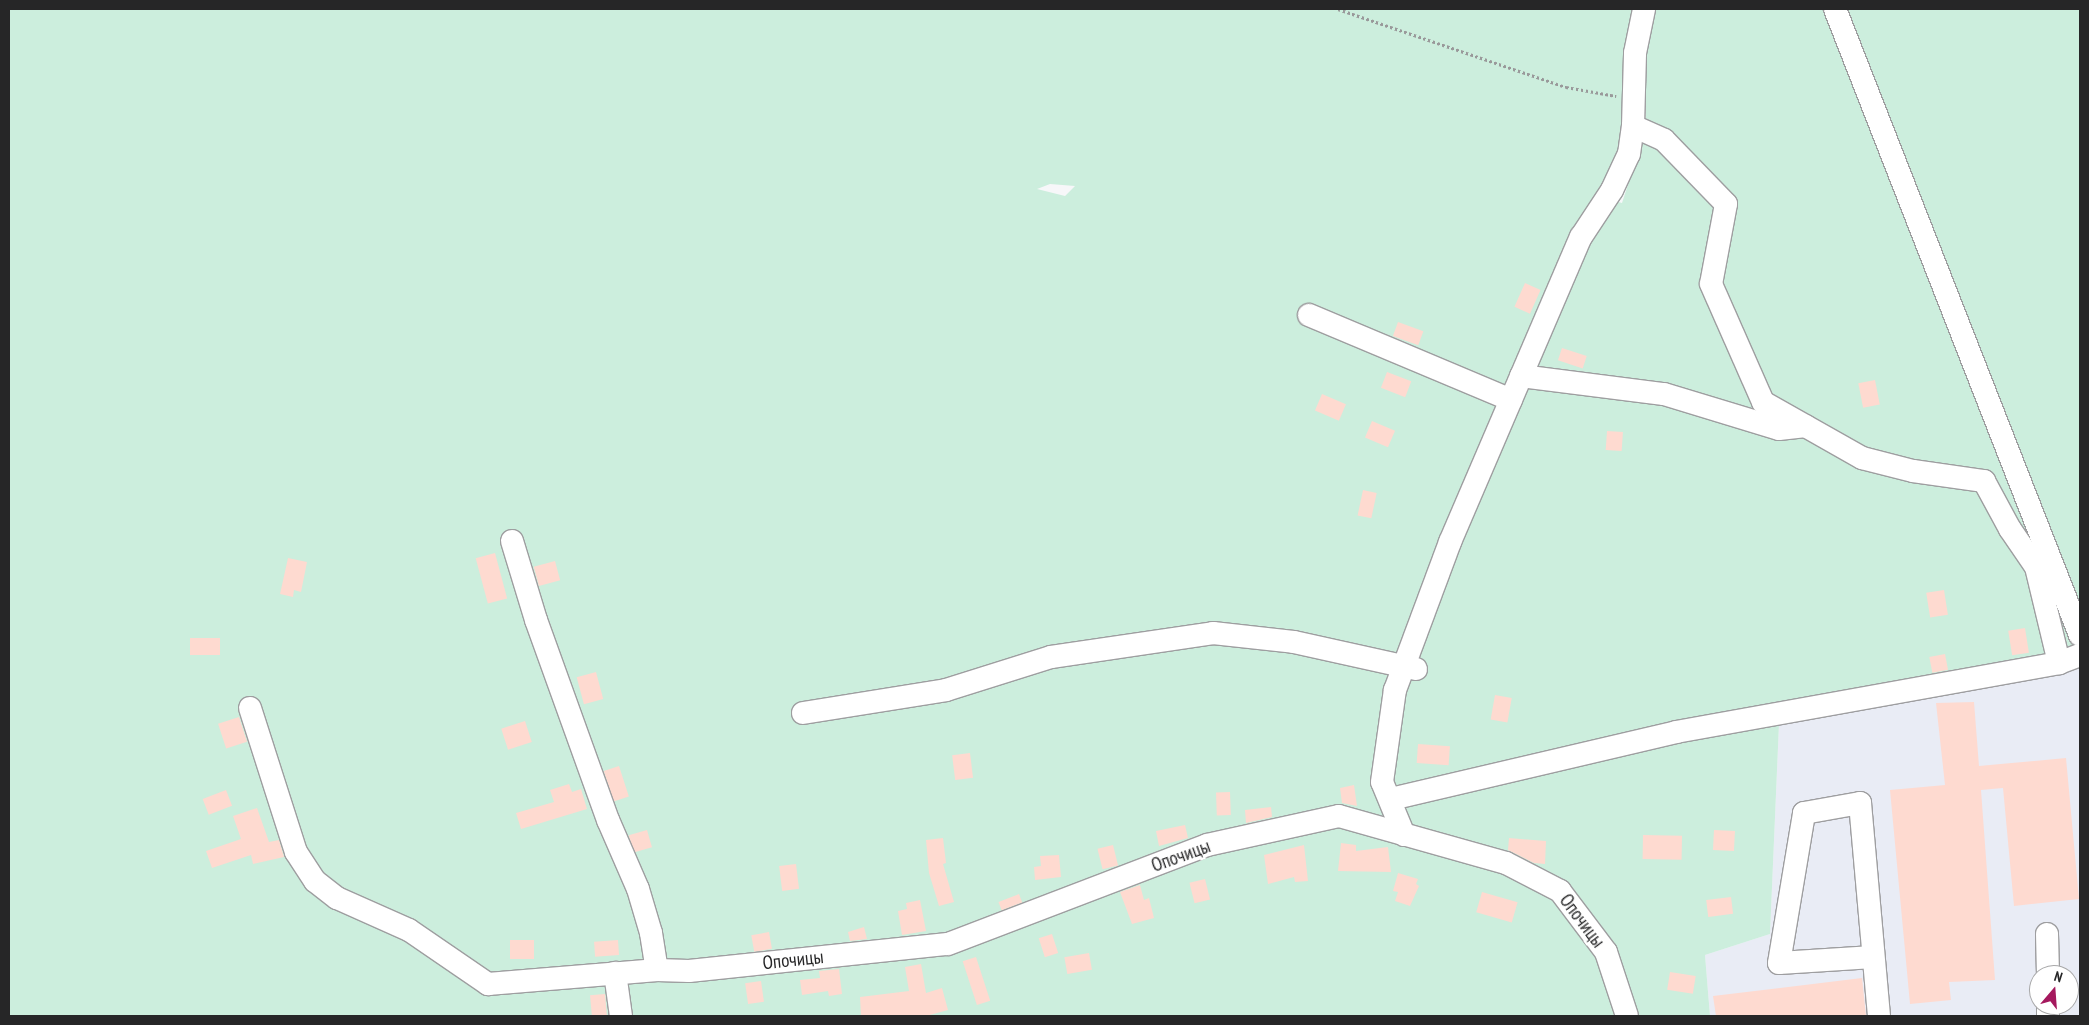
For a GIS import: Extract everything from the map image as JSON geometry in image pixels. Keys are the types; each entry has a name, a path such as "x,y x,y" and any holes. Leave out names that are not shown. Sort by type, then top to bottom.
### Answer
{"street":[{"path":"1404,835 1382,782 1386,739 1395,690 1410,667 1450,542 1521,376 1582,237 1612,190 1629,154 1633,126 1634,53 1644,9"},
{"path":"1834,9 2080,635"},
{"path":"1633,126 1664,140 1726,204 1711,284 1763,402 1862,458 1913,471 1984,481 2010,529 2036,567 2059,663"},
{"path":"1309,315 1511,400"},
{"path":"1521,376 1664,394 1779,429 1806,426"},
{"path":"512,541 536,620 608,820 638,889 651,933 657,970"},
{"path":"803,713 946,690 1051,657 1213,633 1294,642 1410,667"},
{"path":"1391,800 1676,732 2059,663 2080,655"},
{"name":"Опочицы","path":"250,708 296,852 315,881 337,898 409,930 488,984 657,970 689,971 948,944 1207,845 1340,816 1506,863 1560,891 1606,952 1627,1016"},
{"path":"1873,957 1779,963 1804,813 1860,803 1879,1016"},
{"path":"2048,934 2048,965"},
{"path":"615,973 621,1016"}],"path":[{"path":"1338,9 1566,87 1634,99"}],"shaded area":[{"path":"2080,649 2080,1016 1710,1016 1705,955 1770,934 1779,724"}],"green space":[{"path":"9,9 1635,9 1626,140 1600,197 1622,203 1641,145 1646,113 1643,53 1653,9 2080,9 2080,649 1779,724 1770,934 1705,955 1710,1016 9,1016","holes":["1050,184 1075,186 1065,196 1037,189"]}],"building":[{"path":"1525,283 1541,290 1530,314 1514,307"},
{"path":"1398,322 1423,331 1418,345 1393,336"},
{"path":"1562,348 1587,356 1583,368 1558,360"},
{"path":"1387,372 1411,381 1405,397 1381,388"},
{"path":"1875,380 1880,405 1863,408 1858,383"},
{"path":"1322,394 1346,404 1339,421 1315,411"},
{"path":"1372,421 1395,431 1388,447 1365,438"},
{"path":"1607,431 1623,432 1622,451 1606,450"},
{"path":"1363,490 1377,493 1371,518 1358,515"},
{"path":"495,553 507,598 488,604 476,558"},
{"path":"288,558 307,562 301,592 294,590 293,597 280,594"},
{"path":"555,561 560,580 539,586 534,567"},
{"path":"1944,590 1948,615 1930,618 1926,593"},
{"path":"2025,628 2029,653 2012,655 2008,631"},
{"path":"190,638 220,638 220,655 190,655"},
{"path":"1945,654 1948,670 1932,673 1929,657"},
{"path":"596,672 603,699 584,704 577,677"},
{"path":"1495,695 1512,698 1507,723 1491,720"},
{"path":"1974,702 1979,766 2066,758 2079,899 2014,906 2003,788 1981,790 1995,980 1949,982 1951,1000 1910,1004 1890,790 1945,785 1936,703"},
{"path":"239,717 247,742 226,749 218,724"},
{"path":"525,721 532,742 508,750 501,729"},
{"path":"1418,744 1450,746 1449,765 1417,763"},
{"path":"970,753 973,778 955,780 952,755"},
{"path":"619,766 629,796 614,801 604,771"},
{"path":"569,784 572,792 581,789 587,809 521,829 516,813 554,802 550,790"},
{"path":"1354,785 1357,806 1342,803 1340,788"},
{"path":"226,790 232,806 209,815 203,799"},
{"path":"1216,792 1230,792 1231,815 1217,815"},
{"path":"1271,807 1272,817 1246,823 1245,810"},
{"path":"257,808 269,842 279,840 284,857 253,864 251,855 212,868 206,851 241,839 233,816"},
{"path":"1185,825 1188,838 1159,846 1156,831"},
{"path":"647,830 652,847 634,853 629,835"},
{"path":"1714,830 1735,831 1734,851 1713,850"},
{"path":"1643,835 1682,836 1682,860 1643,859"},
{"path":"943,838 946,863 943,864 954,902 939,906 929,873 926,840"},
{"path":"1509,838 1546,841 1545,864 1534,863 1508,850"},
{"path":"1341,843 1356,845 1356,851 1388,847 1391,872 1338,871"},
{"path":"1113,845 1118,865 1103,869 1097,849"},
{"path":"1304,845 1308,881 1295,882 1294,877 1268,884 1264,855"},
{"path":"1059,855 1061,877 1035,880 1034,867 1041,866 1040,856"},
{"path":"796,864 799,889 782,891 779,866"},
{"path":"1398,873 1418,879 1416,884 1419,886 1410,906 1395,901 1398,892 1393,891"},
{"path":"1205,879 1210,899 1195,903 1189,883"},
{"path":"1140,885 1144,900 1149,898 1154,918 1132,924 1120,892"},
{"path":"1482,892 1518,902 1512,922 1476,912"},
{"path":"1019,894 1022,902 1002,910 998,902"},
{"path":"1731,897 1733,914 1708,917 1706,900"},
{"path":"920,900 926,931 902,935 898,911 907,909 906,903"},
{"path":"864,927 867,939 850,941 848,932"},
{"path":"769,932 772,949 754,952 751,935"},
{"path":"1052,934 1058,953 1045,957 1039,938"},
{"path":"510,940 534,940 534,959 510,959"},
{"path":"618,940 619,955 595,957 594,942"},
{"path":"1089,953 1092,970 1067,974 1064,957"},
{"path":"976,957 990,1001 977,1005 963,961"},
{"path":"921,964 926,993 942,988 948,1010 926,1016 861,1016 860,997 909,991 905,967"},
{"path":"839,969 842,994 829,996 828,991 802,995 800,980 820,978 819,971"},
{"path":"1670,972 1696,976 1693,994 1667,990"},
{"path":"1862,978 1866,1016 1716,1016 1713,996"},
{"path":"761,981 764,1002 748,1004 745,983"},
{"path":"605,994 607,1016 592,1016 590,995"}]}
